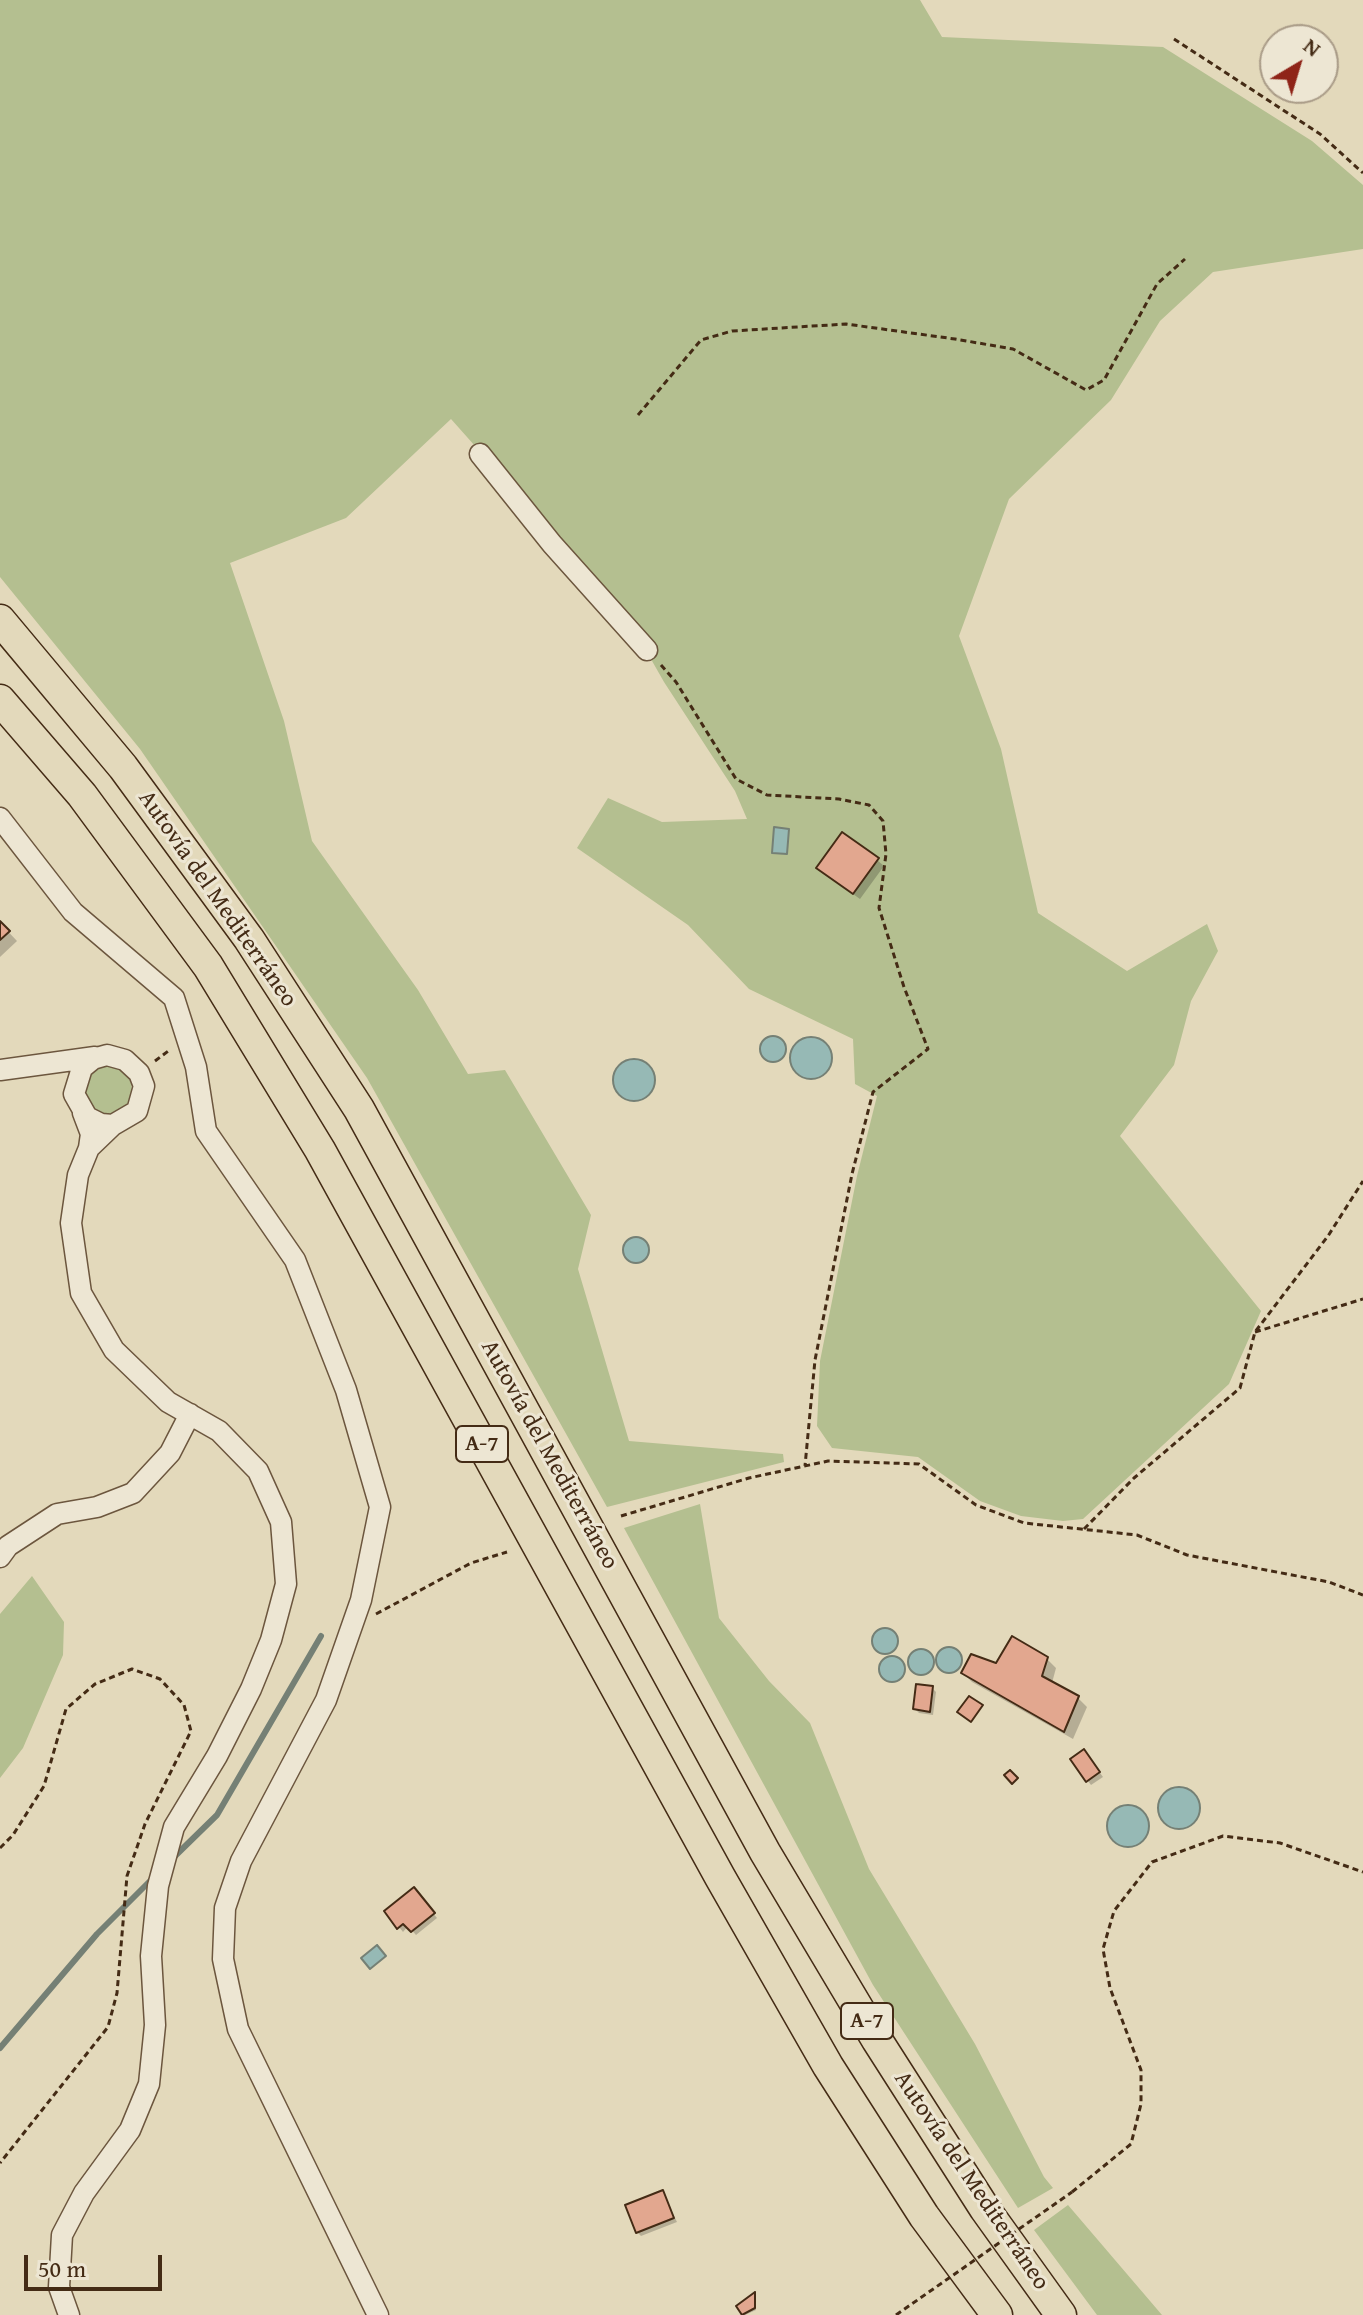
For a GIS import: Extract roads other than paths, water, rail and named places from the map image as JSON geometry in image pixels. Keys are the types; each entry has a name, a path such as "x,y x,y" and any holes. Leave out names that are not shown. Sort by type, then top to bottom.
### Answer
{"highway":[{"name":"Autovía del Mediterráneo","path":"0,620 123,767 231,915 359,1109 765,1852 877,2040 985,2209 1061,2315"},
{"name":"Autovía del Mediterráneo","path":"0,700 82,795 208,966 320,1150 720,1877 828,2066 924,2216 997,2315"}],"street":[{"path":"480,454 552,544 647,650"},
{"path":"0,818 73,912 174,998 196,1067 206,1131 295,1260 346,1390 380,1507 361,1600 326,1700 241,1861 225,1908 223,1959 238,2029 378,2315"},
{"path":"78,1104 82,1068 93,1059 107,1055"},
{"path":"0,1070 107,1055 125,1060 139,1073 144,1086 139,1108 113,1125 89,1148"},
{"path":"46,1065 65,1075 91,1134 78,1175 71,1223 81,1293 114,1350 168,1402 219,1431 258,1471 281,1522 286,1584 271,1640 251,1689 217,1756 174,1827 156,1900 151,1956 155,2025 149,2084 130,2130 84,2193 62,2235 59,2287 69,2315"},
{"path":"78,1104 101,1124 113,1125"},
{"path":"0,1557 8,1546 57,1514 97,1507 133,1493 170,1453 190,1414"}],"water":[{"path":"774,827 789,829 787,854 772,853"},
{"path":"773,1036 782,1040 786,1049 782,1058 773,1062 764,1058 760,1049 764,1040"},
{"path":"811,1037 826,1043 832,1058 826,1073 811,1079 796,1073 790,1058 796,1043"},
{"path":"634,1059 649,1065 655,1080 649,1095 634,1101 619,1095 613,1080 619,1065"},
{"path":"636,1237 645,1241 649,1250 645,1259 636,1263 627,1259 623,1250 627,1241"},
{"path":"885,1628 894,1632 898,1641 894,1650 885,1654 876,1650 872,1641 876,1632"},
{"path":"949,1647 958,1651 962,1660 958,1669 949,1673 940,1669 936,1660 940,1651"},
{"path":"921,1649 930,1653 934,1662 930,1671 921,1675 912,1671 908,1662 912,1653"},
{"path":"892,1656 901,1660 905,1669 901,1678 892,1682 883,1678 879,1669 883,1660"},
{"path":"1179,1787 1194,1793 1200,1808 1194,1823 1179,1829 1164,1823 1158,1808 1164,1793"},
{"path":"1128,1805 1143,1811 1149,1826 1143,1841 1128,1847 1113,1841 1107,1826 1113,1811"},
{"path":"377,1945 386,1956 370,1969 361,1958"}],"waterway":[{"path":"173,1858 217,1815 321,1636"},
{"path":"0,2048 97,1934 154,1877"}]}
